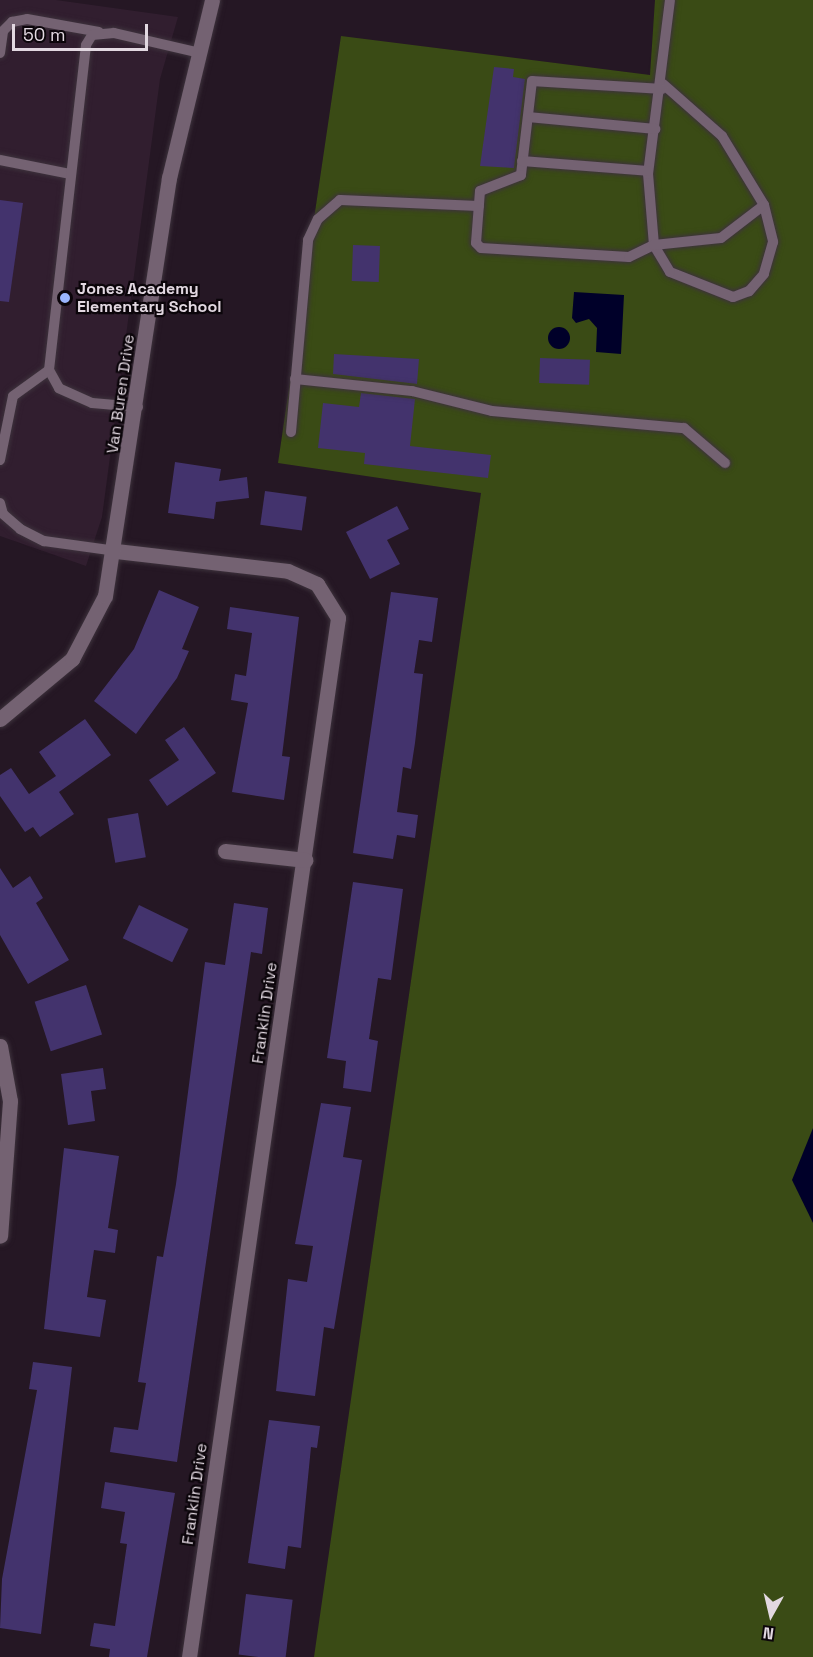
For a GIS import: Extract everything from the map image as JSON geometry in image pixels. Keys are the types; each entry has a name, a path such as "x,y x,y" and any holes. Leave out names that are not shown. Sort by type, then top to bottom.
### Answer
{"street":[{"name":"Van Buren Drive","path":"0,719 72,659 105,596 116,551 138,408 169,178 196,52 212,0"},
{"name":"Franklin Drive","path":"116,551 288,570 317,584 332,602 338,645 189,1657"},
{"path":"225,852 305,860"},
{"path":"0,1046 10,1101 0,1236"}],"lane":[{"path":"670,0 663,86 648,171 654,244 670,272 733,297 750,291 764,274 773,242 764,205 722,136 663,86 539,78 532,81 521,175 480,191 476,243 482,248 629,257 654,244 721,238 764,205"},
{"path":"0,53 3,31 27,19 196,52"},
{"path":"112,34 92,35 86,45 49,369 59,388 92,403 138,408"},
{"path":"528,117 655,129"},
{"path":"0,160 70,174"},
{"path":"522,161 648,171"},
{"path":"291,432 308,240 318,219 340,200 479,206"},
{"path":"0,460 13,396 49,369"},
{"path":"295,379 412,391 492,411 684,428 725,463"},
{"path":"0,503 3,514 20,529 44,540 116,551"}],"shaded area":[{"name":"Jones Academy Elementary School","path":"0,0 56,0 178,17 160,79 102,517 86,566 0,536"}],"green space":[{"path":"655,0 813,0 813,1657 314,1657 481,493 278,463 341,36 650,75"}],"water":[{"path":"574,292 624,295 621,354 596,352 597,328 589,319 576,323 572,318"},
{"path":"559,327 569,334 570,338 563,348 559,349 549,342 548,338 555,328"},
{"path":"813,1128 813,1223 792,1180"}],"building":[{"path":"494,67 514,69 513,77 525,79 514,168 480,166"},
{"path":"0,200 23,203 9,302 0,301"},
{"path":"353,245 380,246 379,282 352,281"},
{"path":"334,354 419,359 417,384 333,374"},
{"path":"540,358 590,360 589,385 539,383"},
{"path":"361,393 415,399 410,446 491,455 488,478 364,464 365,453 318,448 323,403 359,407"},
{"path":"175,462 221,469 219,481 247,477 249,498 216,502 214,519 168,513"},
{"path":"265,491 307,497 302,531 260,525"},
{"path":"397,506 409,529 387,540 400,564 370,579 346,532"},
{"path":"159,590 199,607 182,649 189,651 177,678 136,734 94,701 134,649"},
{"path":"391,592 438,598 432,642 419,640 414,673 423,674 415,743 411,769 403,767 397,812 418,815 415,838 397,835 393,859 353,853"},
{"path":"230,607 299,617 282,756 290,757 284,800 232,792 248,703 231,700 235,674 246,676 252,633 227,629"},
{"path":"85,719 111,755 59,792 74,814 40,837 33,827 25,832 0,796 0,775 11,768 29,794 56,776 39,752"},
{"path":"184,727 216,773 167,806 149,780 179,760 165,740"},
{"path":"138,813 146,857 115,863 107,818"},
{"path":"0,868 13,888 30,876 43,898 36,903 69,960 28,984 0,935"},
{"path":"353,882 403,889 391,980 378,978 369,1039 378,1041 371,1092 343,1088 346,1061 327,1058"},
{"path":"234,903 268,908 262,954 251,952 177,1462 110,1452 114,1427 138,1430 146,1383 138,1382 157,1256 163,1257 176,1184 205,962 225,965"},
{"path":"139,905 188,929 172,962 123,938"},
{"path":"86,985 102,1034 51,1051 35,1002"},
{"path":"103,1068 106,1089 91,1091 95,1121 68,1125 61,1074"},
{"path":"321,1103 351,1107 343,1157 362,1160 334,1329 324,1327 315,1396 276,1391 288,1279 307,1282 313,1246 295,1244"},
{"path":"64,1148 119,1156 108,1228 118,1230 115,1253 94,1250 87,1297 106,1300 100,1337 44,1329"},
{"path":"33,1362 72,1367 41,1634 0,1628 2,1579 37,1390 29,1389"},
{"path":"269,1420 320,1426 317,1448 311,1447 301,1548 288,1546 285,1569 248,1563"},
{"path":"105,1482 175,1493 147,1657 109,1657 110,1649 90,1646 94,1623 115,1626 127,1544 120,1543 125,1512 101,1508"},
{"path":"246,1594 293,1600 286,1657 239,1655"}],"place":[{"name":"Jones Academy Elementary School","path":"65,298"}]}
